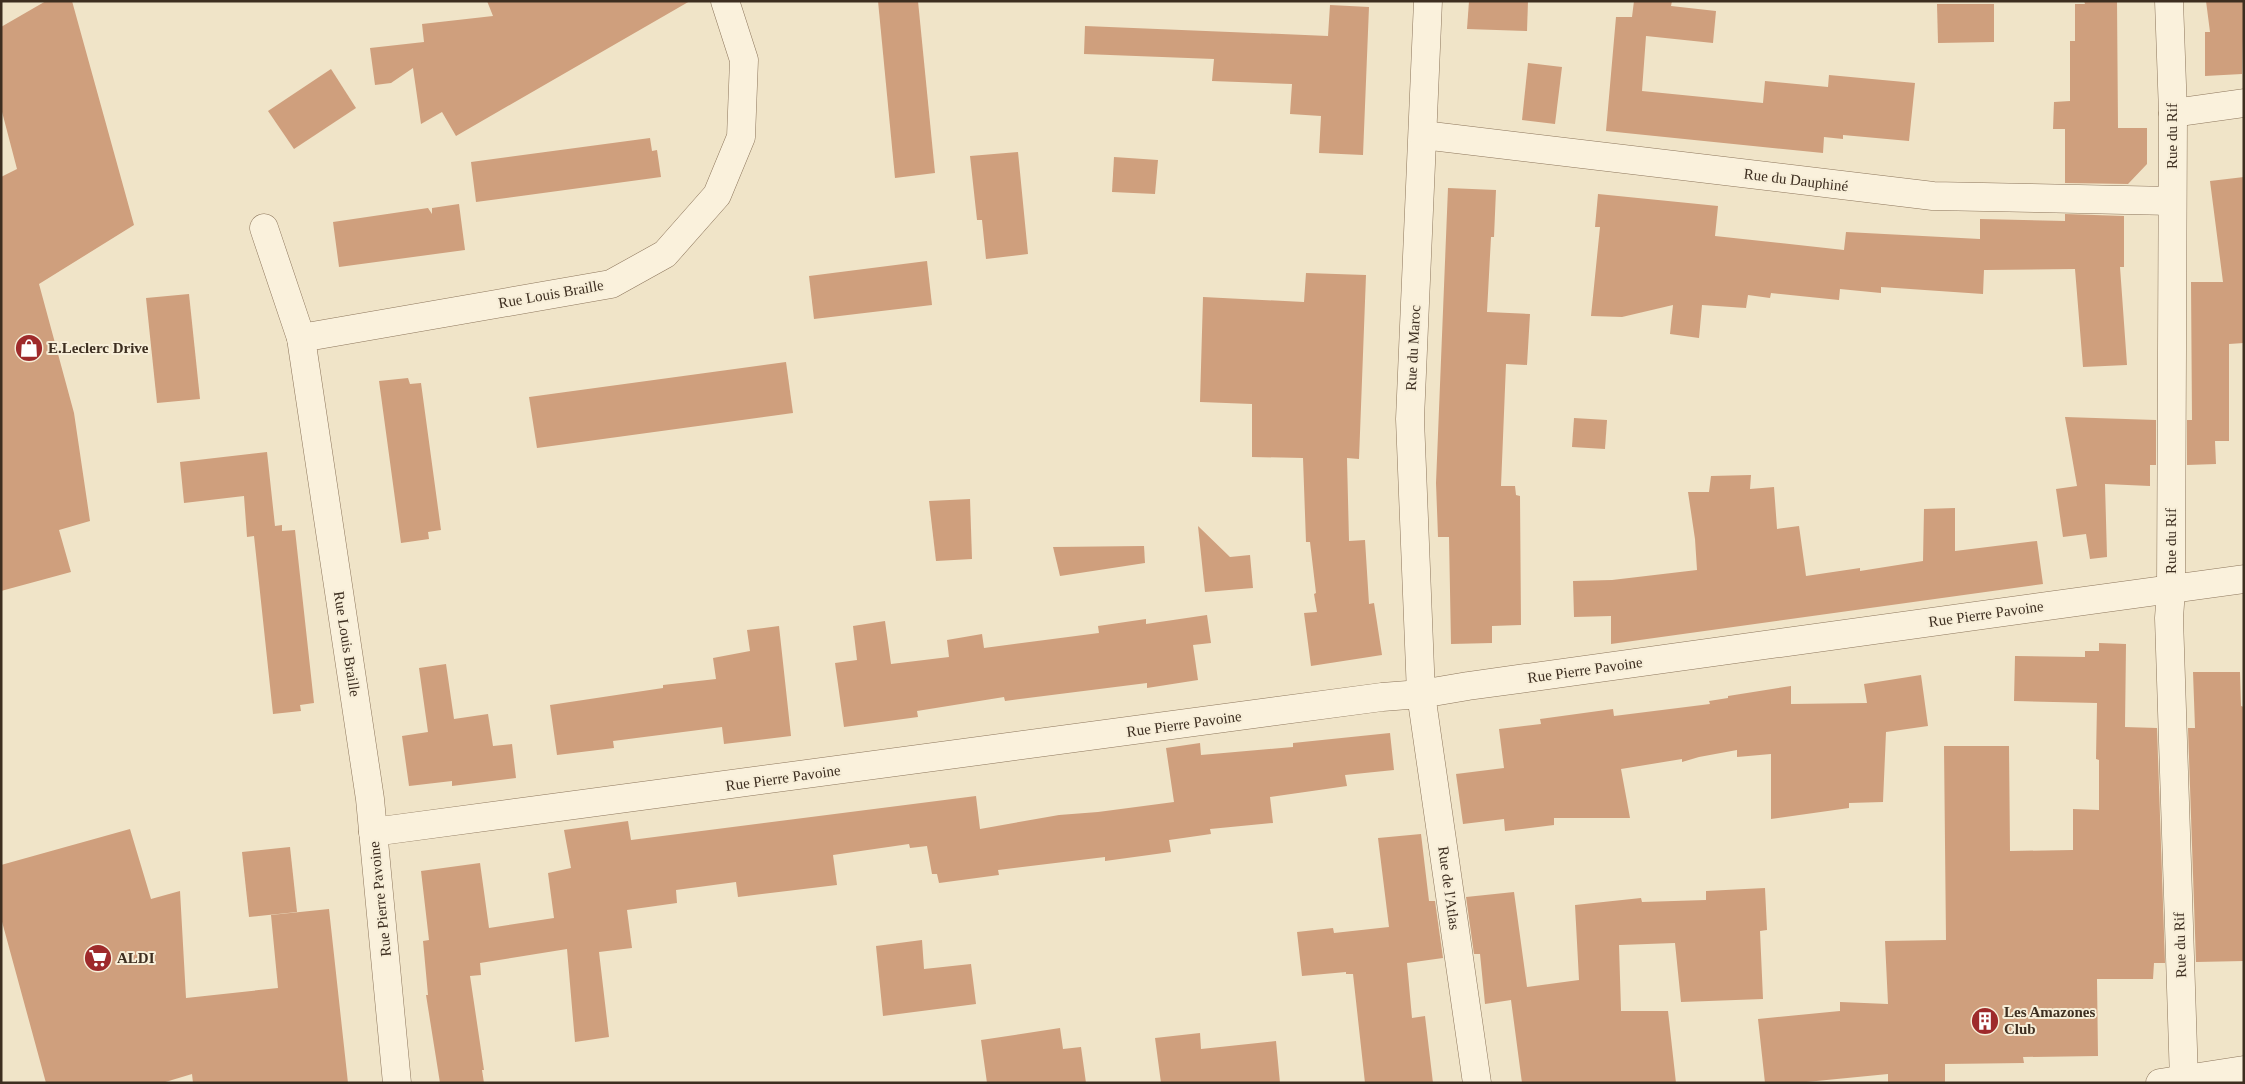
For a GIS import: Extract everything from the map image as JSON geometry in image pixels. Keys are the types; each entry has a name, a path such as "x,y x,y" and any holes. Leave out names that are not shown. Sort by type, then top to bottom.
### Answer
{"street":[{"name":"Rue Louis Braille","path":"301,338 611,284 664,254 717,196 740,137 744,60 725,1"},
{"name":"Rue du Maroc","path":"1421,694 1410,419 1428,1"},
{"name":"Rue du Rif","path":"2169,1 2174,113 2171,590 2169,618 2172,1081"},
{"path":"2174,113 2244,103"},
{"name":"Rue du Dauphiné","path":"1423,135 1933,196 2172,200"},
{"name":"Rue Louis Braille","path":"264,228 301,338 373,832"},
{"name":"Rue Pierre Pavoine","path":"397,1083 373,832 1382,697 1421,694 1478,684 2244,579"},
{"name":"Rue de l'Atlas","path":"1421,694 1477,1083"},
{"path":"2172,1081 2244,1070"}],"building":[{"path":"46,1 72,1 134,225 39,284 74,413 90,521 59,530 71,572 1,591 1,177 17,169 1,108 1,27"},
{"path":"487,1 690,1 456,136 442,112 421,124 413,68 391,83 375,85 370,48 424,42 422,24 493,16"},
{"path":"878,1 918,1 935,173 895,178"},
{"path":"1469,1 1528,1 1527,31 1467,29"},
{"path":"1634,1 1672,1 1671,6 1716,11 1713,43 1646,36 1642,91 1763,103 1765,81 1828,87 1829,75 1915,83 1909,141 1843,135 1843,139 1824,137 1823,153 1606,131 1616,17 1632,17"},
{"path":"2084,1 2117,1 2118,128 2147,128 2147,164 2128,184 2065,183 2065,129 2053,129 2054,102 2070,101 2070,41 2075,41 2075,4 2085,4"},
{"path":"2206,1 2244,1 2242,74 2205,76 2205,32 2210,32"},
{"path":"1937,4 1994,4 1994,42 1938,43"},
{"path":"1330,5 1369,7 1363,155 1319,153 1321,116 1290,114 1292,84 1212,81 1214,59 1084,54 1085,26 1328,36"},
{"path":"1528,63 1562,67 1555,124 1522,120"},
{"path":"331,69 356,108 294,149 268,111"},
{"path":"650,138 652,151 657,150 661,177 476,202 471,162"},
{"path":"1018,152 1028,254 986,259 982,220 977,220 970,156"},
{"path":"1114,157 1158,160 1155,194 1112,192"},
{"path":"2244,177 2244,343 2229,344 2229,441 2215,441 2216,464 2187,465 2187,420 2192,420 2191,282 2223,282 2210,181"},
{"path":"1448,188 1496,190 1494,237 1491,237 1487,312 1530,314 1527,365 1506,364 1501,486 1515,486 1516,495 1520,496 1521,625 1492,626 1492,643 1451,644 1449,537 1438,537 1436,483"},
{"path":"1598,194 1718,206 1715,236 1844,250 1846,232 1980,239 1980,219 2065,221 2065,214 2124,216 2124,267 2120,267 2127,365 2083,367 2075,269 1984,270 1983,294 1881,287 1881,293 1840,289 1839,300 1771,293 1770,298 1748,295 1746,308 1702,305 1699,338 1670,334 1673,305 1622,317 1591,316 1600,227 1595,227"},
{"path":"459,204 465,250 339,267 333,222 428,208 432,214 432,208"},
{"path":"927,261 932,305 814,319 809,276"},
{"path":"1306,273 1366,275 1359,459 1347,458 1349,541 1365,540 1369,604 1374,603 1382,655 1311,666 1304,613 1317,612 1310,542 1306,542 1303,458 1252,457 1252,404 1200,402 1203,297 1304,302"},
{"path":"189,294 200,399 157,403 146,298"},
{"path":"786,362 793,413 537,448 529,397"},
{"path":"408,378 410,384 421,383 441,530 428,532 429,539 401,543 379,381"},
{"path":"2065,417 2156,420 2156,465 2150,465 2150,486 2105,484 2107,557 2090,559 2086,534 2063,537 2056,489 2077,486"},
{"path":"1574,418 1607,420 1605,449 1572,447"},
{"path":"267,452 275,526 282,525 282,531 295,530 314,703 300,705 301,711 273,714 254,536 247,537 244,496 184,503 180,462"},
{"path":"1751,475 1750,489 1774,487 1777,529 1799,526 1806,576 1860,568 1860,571 1923,561 1924,509 1955,508 1955,551 2037,541 2043,584 1611,644 1611,616 1574,617 1573,581 1612,580 1697,570 1695,539 1688,492 1709,492 1711,476"},
{"path":"970,499 972,559 936,561 929,501"},
{"path":"1198,526 1230,557 1250,555 1253,588 1205,592"},
{"path":"1144,546 1145,563 1060,576 1053,547"},
{"path":"1207,615 1211,643 1193,645 1198,680 1147,688 1147,683 1005,701 1004,697 917,711 918,717 844,727 835,663 857,660 853,626 885,621 891,664 949,657 947,640 982,634 984,648 1099,633 1098,626 1146,619 1146,624"},
{"path":"779,626 791,736 724,744 722,727 613,741 614,748 557,755 550,705 663,688 663,685 716,679 713,658 750,651 747,630"},
{"path":"2099,643 2126,644 2125,727 2157,728 2165,963 2154,963 2153,979 2097,979 2098,1056 2023,1057 2024,1063 1945,1064 1945,1083 1888,1083 1888,1074 1796,1083 1765,1083 1758,1019 1840,1011 1840,1002 1888,1004 1885,941 1946,940 1944,746 2009,746 2010,851 2073,850 2073,809 2099,810 2099,760 2096,759 2097,703 2014,701 2015,656 2085,657 2085,651 2099,651"},
{"path":"446,664 454,719 488,714 493,746 512,744 516,778 452,786 452,781 409,786 402,736 428,732 419,668"},
{"path":"2193,672 2240,672 2241,706 2244,707 2244,961 2196,962 2188,728 2195,728"},
{"path":"1921,675 1928,726 1886,732 1883,802 1849,803 1849,808 1771,819 1771,754 1737,757 1737,750 1682,762 1682,759 1621,769 1630,818 1554,818 1554,825 1505,831 1504,819 1463,824 1456,774 1504,768 1499,729 1541,724 1540,719 1613,709 1614,716 1710,704 1709,701 1728,698 1728,696 1791,686 1791,704 1867,703 1864,684"},
{"path":"1390,733 1394,770 1345,775 1347,786 1270,797 1273,823 1210,829 1211,834 1169,840 1171,852 1105,861 1105,857 998,870 999,875 939,883 937,874 932,874 927,846 910,848 909,844 833,855 837,885 738,897 736,882 676,890 677,903 627,910 632,948 599,952 609,1037 575,1042 567,949 480,963 481,975 470,976 484,1070 482,1070 484,1083 440,1083 426,995 428,995 423,941 429,940 421,871 480,863 489,928 554,918 548,873 571,868 564,830 628,821 631,840 976,796 980,829 1059,815 1174,802 1166,748 1200,743 1201,755 1293,747 1293,743"},
{"name":"ALDI","path":"130,829 151,899 180,891 186,998 278,988 271,915 329,909 348,1083 193,1083 192,1074 162,1083 46,1083 1,918 1,865"},
{"path":"1421,834 1429,901 1435,901 1443,958 1407,963 1412,1018 1425,1016 1433,1083 1365,1083 1353,974 1346,974 1346,972 1302,976 1297,932 1333,928 1334,933 1389,927 1378,838"},
{"path":"290,847 297,912 249,917 242,852"},
{"path":"1765,888 1767,930 1760,931 1763,999 1681,1002 1675,943 1619,945 1621,1011 1668,1011 1676,1083 1522,1083 1511,1000 1485,1004 1480,954 1474,954 1466,897 1514,892 1527,987 1579,980 1575,905 1641,898 1642,902 1706,900 1706,891"},
{"path":"922,940 924,969 971,964 976,1004 883,1016 876,946"},
{"path":"1060,1028 1063,1049 1081,1047 1086,1083 987,1083 981,1040"},
{"path":"1200,1033 1201,1049 1276,1041 1280,1083 1161,1083 1155,1038"}],"place":[{"name":"E.Leclerc Drive","path":"29,348"},
{"name":"ALDI","path":"98,958"},
{"name":"Les Amazones Club","path":"1985,1021"}]}
